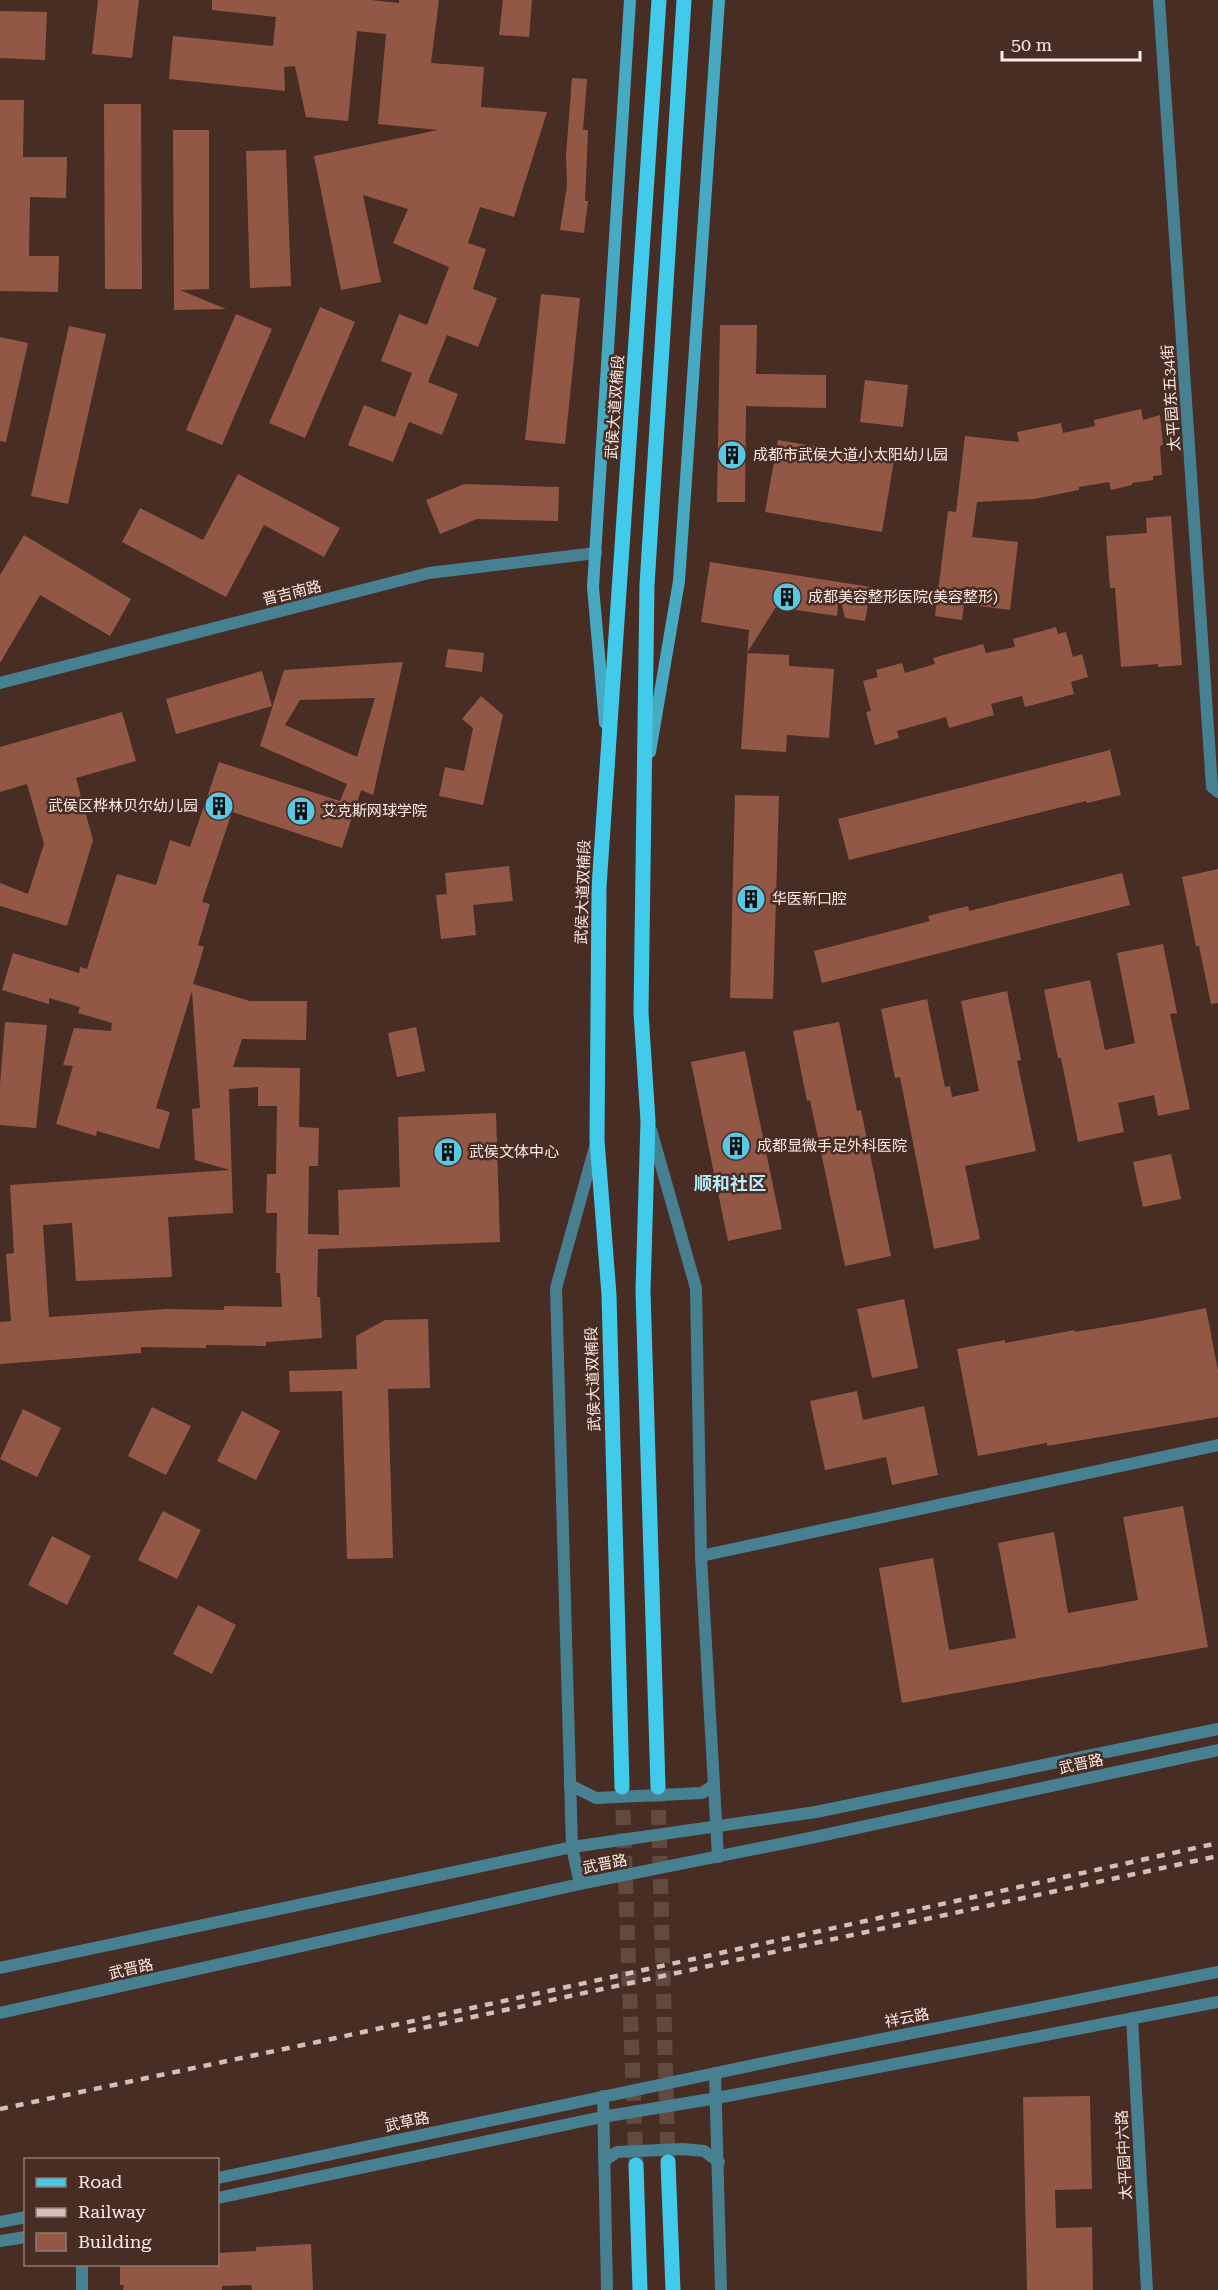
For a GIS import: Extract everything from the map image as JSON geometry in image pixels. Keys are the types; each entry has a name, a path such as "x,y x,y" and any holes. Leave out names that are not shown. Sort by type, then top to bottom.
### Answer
{"main road":[{"path":"608,762 593,587 630,0"},
{"name":"武侯大道双楠段","path":"622,1787 609,1296 597,1140 599,887 659,0"},
{"path":"658,1787 643,1291 648,1122 641,1012 644,786 647,585 684,0"},
{"path":"644,786 679,581 718,0"},
{"path":"668,2162 672,2290"},
{"path":"636,2165 640,2290"}],"street":[{"name":"太平园东五34街","path":"1159,0 1211,775 1212,787 1218,792"},
{"name":"晋吉南路","path":"0,683 429,573 596,553"},
{"path":"648,1122 696,1288 701,1556 718,1857"},
{"path":"580,1884 572,1847 556,1288 597,1140"},
{"path":"701,1556 1218,1445"},
{"name":"武晋路","path":"0,1968 572,1847 816,1812 1218,1729"},
{"name":"武晋路","path":"0,2013 580,1884 718,1857 1218,1750"},
{"path":"570,1785 596,1797 702,1793 714,1785"},
{"name":"祥云路","path":"603,2096 1218,1972"},
{"path":"219,2198 602,2117 717,2098 1218,2002"},
{"name":"太平园中六路","path":"1132,2018 1147,2290"},
{"path":"715,2073 721,2290"},
{"path":"603,2096 607,2290"},
{"name":"武草路","path":"219,2178 603,2096"},
{"path":"604,2161 617,2152 683,2150 704,2151 719,2162"},
{"path":"0,2222 24,2217"},
{"path":"0,2241 24,2237"},
{"path":"82,2266 82,2290"}],"building":[{"path":"98,0 139,0 132,58 92,54"},
{"path":"212,0 371,0 399,3 399,0 439,0 431,63 484,67 481,107 547,112 514,217 480,207 468,243 486,249 473,289 497,298 478,347 447,335 428,382 458,394 442,435 409,422 393,462 348,445 364,405 395,417 412,373 381,361 399,314 427,325 449,267 393,243 408,209 363,195 381,282 341,290 314,156 438,130 378,124 386,34 357,31 348,121 306,117 295,66 284,67 285,91 169,79 173,36 273,46 276,17 212,10"},
{"path":"503,0 532,0 529,37 499,35"},
{"path":"0,11 47,12 45,60 0,58"},
{"path":"572,78 587,79 583,130 588,130 585,201 588,201 584,233 560,230 567,186 566,155"},
{"path":"0,100 24,100 23,157 67,157 66,198 30,197 29,256 59,256 58,292 0,291"},
{"path":"104,104 141,104 142,289 105,289"},
{"path":"173,130 209,130 209,289 180,290 226,309 174,310"},
{"path":"286,150 291,286 250,288 246,151"},
{"path":"541,294 580,298 565,444 525,440"},
{"path":"320,307 355,322 305,438 269,423"},
{"path":"236,314 272,329 222,445 186,430"},
{"name":"成都市武侯大道小太阳幼儿园","path":"720,325 757,325 756,374 826,375 826,408 746,406 745,502 717,502"},
{"path":"69,326 106,334 68,504 31,496"},
{"path":"0,337 28,343 6,442 0,441"},
{"path":"865,380 908,385 903,427 860,422"},
{"path":"1141,409 1143,420 1160,415 1163,445 1160,446 1162,475 1153,476 1153,480 1132,483 1132,485 1111,490 1109,482 1034,499 977,502 972,537 1018,542 1010,610 964,604 962,620 935,616 948,511 956,512 965,436 1019,442 1017,432 1061,423 1063,433 1095,426 1094,420"},
{"path":"778,440 894,460 882,532 765,512"},
{"path":"238,474 340,528 324,557 264,525 226,597 122,542 140,508 203,540"},
{"path":"464,484 559,487 558,521 477,519 440,534 426,500"},
{"path":"1171,516 1182,665 1121,667 1115,588 1110,588 1106,536 1147,533 1146,518"},
{"path":"24,535 131,599 110,636 40,595 0,663 0,575"},
{"name":"成都美容整形医院(美容整形)","path":"710,562 871,587 865,621 845,618 839,593 837,616 776,607 748,652 749,630 701,622"},
{"path":"1056,627 1058,634 1066,632 1073,657 1082,654 1088,677 1071,682 1074,694 1025,707 1022,696 991,704 994,715 949,728 946,717 897,731 899,738 875,745 866,712 871,711 863,681 878,677 876,670 902,663 905,673 935,664 933,658 983,644 986,653 1015,647 1013,639"},
{"path":"448,649 484,653 482,672 445,667"},
{"path":"747,653 789,655 789,666 834,669 829,738 787,735 786,752 741,749"},
{"path":"403,662 373,795 361,790 342,848 232,812 202,902 210,904 198,945 204,947 193,984 250,1001 307,1001 306,1040 242,1039 233,1067 300,1068 299,1127 319,1128 318,1166 309,1166 308,1234 339,1235 338,1190 400,1187 398,1117 496,1113 500,1242 318,1249 317,1297 320,1297 322,1338 266,1342 266,1346 141,1347 141,1353 0,1364 0,1322 11,1321 6,1254 14,1253 10,1185 230,1170 195,1160 192,1109 200,1108 192,991 156,1108 170,1112 159,1149 97,1131 96,1136 56,1124 73,1066 63,1065 74,1028 111,1031 112,1023 78,1013 80,1007 49,998 49,1004 2,990 13,953 79,973 80,967 87,969 117,874 156,885 170,840 190,847 219,762 340,801 347,784 260,746 284,670","holes":["375,698 357,757 285,725 300,700","258,1087 258,1106 277,1106 276,1174 267,1174 266,1213 277,1213 276,1273 280,1273 282,1307 224,1306 224,1310 167,1309 49,1317 43,1225 72,1223 76,1281 172,1277 168,1217 233,1213 229,1089"]},
{"path":"262,671 272,706 176,734 166,699"},
{"path":"481,696 503,715 483,805 439,796 445,767 464,771 473,728 462,719"},
{"path":"122,712 136,761 76,778 93,840 67,926 0,906 0,883 28,894 44,844 27,784 0,792 0,747"},
{"path":"1110,750 1121,795 1087,803 1086,801 849,860 838,819"},
{"name":"华医新口腔","path":"735,795 779,796 773,999 730,998"},
{"path":"509,866 513,901 473,905 476,935 441,939 436,895 447,894 445,873"},
{"path":"1218,869 1218,1003 1211,1004 1182,877"},
{"path":"1122,873 1130,905 822,983 814,951 930,921 928,916 968,906 969,911"},
{"path":"1163,944 1177,1013 1170,1014 1190,1109 1158,1116 1154,1095 1118,1103 1124,1132 1078,1142 1044,990 1090,980 1105,1050 1135,1043 1117,953"},
{"path":"1007,991 1021,1060 1017,1061 1036,1151 965,1166 980,1239 934,1249 900,1077 895,1078 881,1009 927,999 945,1087 950,1086 952,1097 979,1091 961,1001"},
{"path":"5,1022 47,1025 36,1128 0,1125 0,1085"},
{"path":"839,1022 857,1111 861,1110 891,1256 845,1266 793,1031"},
{"path":"416,1027 425,1071 397,1077 388,1033"},
{"name":"成都显微手足外科医院","path":"745,1051 782,1229 728,1241 691,1062"},
{"path":"1171,1154 1181,1199 1143,1207 1133,1162"},
{"path":"904,1299 918,1368 872,1378 857,1309"},
{"path":"1206,1308 1218,1371 1218,1417 978,1456 957,1349 1005,1340 1005,1343 1075,1330 1075,1332"},
{"path":"428,1319 430,1388 388,1389 393,1558 347,1559 342,1391 290,1392 289,1371 357,1369 356,1336 385,1320"},
{"path":"857,1391 863,1420 924,1406 938,1475 892,1485 886,1457 825,1470 810,1401"},
{"path":"152,1407 191,1426 166,1475 128,1456"},
{"path":"23,1409 61,1428 37,1477 0,1459"},
{"path":"242,1411 280,1431 256,1480 217,1461"},
{"path":"1183,1506 1208,1647 902,1703 879,1568 933,1558 949,1650 1016,1638 998,1543 1054,1532 1068,1613 1138,1600 1123,1517"},
{"path":"163,1511 201,1530 177,1579 138,1560"},
{"path":"52,1536 91,1556 67,1605 28,1585"},
{"path":"198,1605 236,1625 212,1674 173,1654"},
{"path":"1090,2096 1092,2189 1055,2190 1056,2228 1092,2227 1093,2290 1027,2290 1023,2097"},
{"path":"311,2244 313,2290 252,2290 251,2285 222,2286 222,2290 123,2290 124,2285 120,2285 120,2266 219,2266 219,2253 256,2251 256,2247"}],"tunnel":[{"path":"622,1787 636,2165"},
{"path":"658,1787 668,2162"}],"railway":[{"path":"0,2109 336,2038 1218,1843"},
{"path":"408,2031 1218,1856"}],"place":[{"name":"成都市武侯大道小太阳幼儿园","path":"732,455"},
{"name":"成都美容整形医院(美容整形)","path":"787,597"},
{"name":"武侯区桦林贝尔幼儿园","path":"219,806"},
{"name":"艾克斯网球学院","path":"301,811"},
{"name":"华医新口腔","path":"751,899"},
{"name":"成都显微手足外科医院","path":"736,1146"},
{"name":"武侯文体中心","path":"448,1152"}],"district":[{"name":"顺和社区","path":"730,1184"}]}
